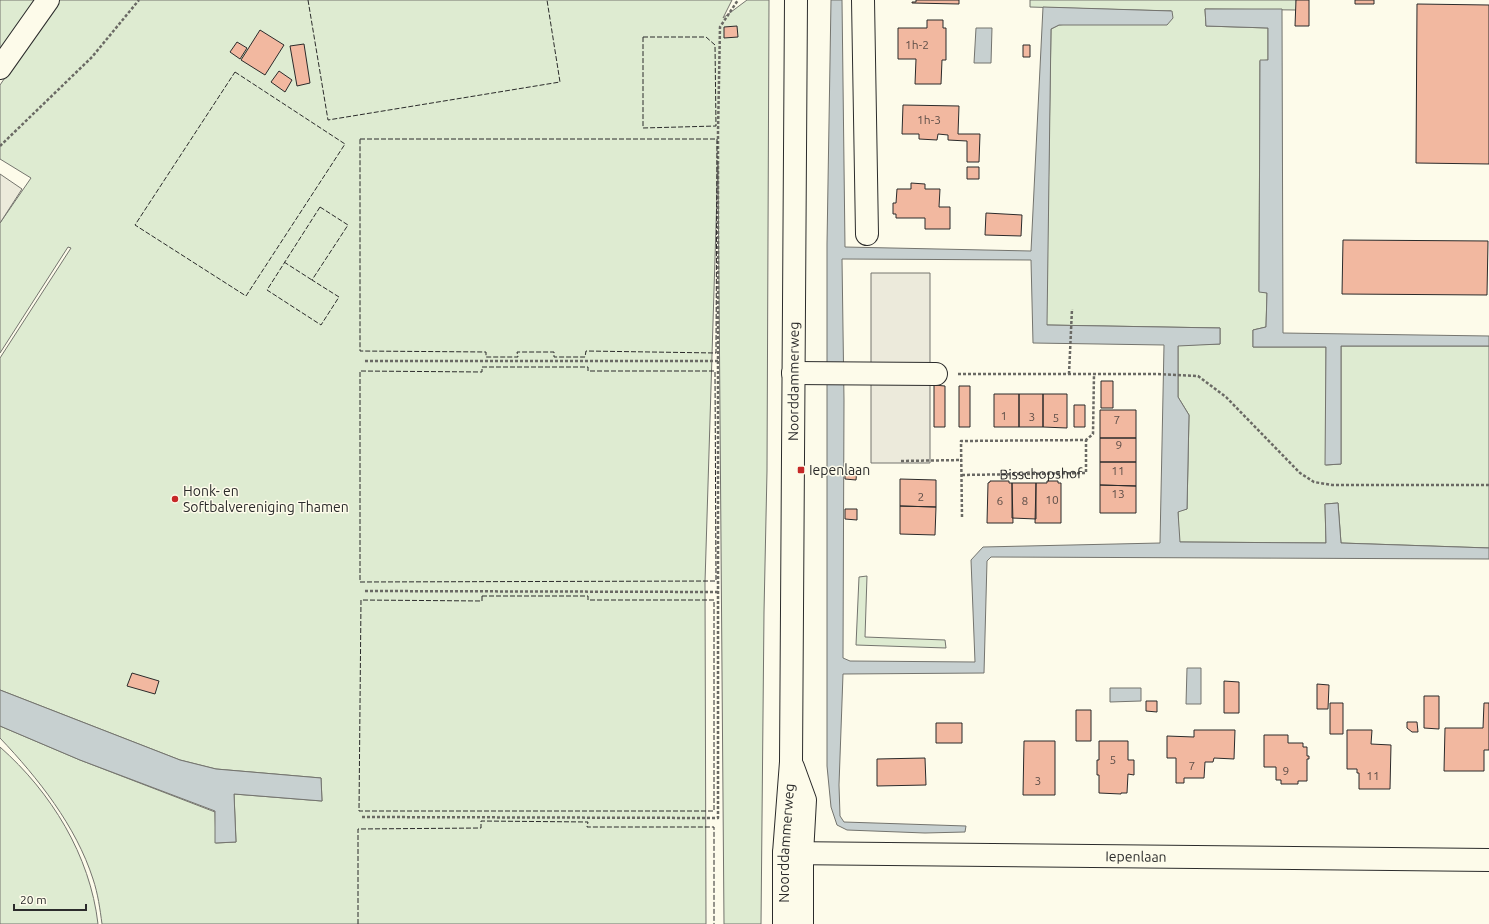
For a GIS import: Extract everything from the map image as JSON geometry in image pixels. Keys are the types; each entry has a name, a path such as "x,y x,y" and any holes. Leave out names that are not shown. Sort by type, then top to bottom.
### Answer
{"street":[{"path":"0,68 48,0"},
{"name":"Noorddammerweg","path":"796,0 791,762 793,854 802,924"},
{"path":"863,0 867,234"},
{"path":"793,373 936,374"},
{"name":"Noorddammerweg","path":"784,924 793,854"},
{"name":"Iepenlaan","path":"793,854 1489,860"}],"path":[{"path":"0,146 92,57 139,0"},
{"path":"362,817 718,818 718,132 720,27 738,0"},
{"path":"1069,374 1072,309"},
{"path":"365,360 718,361"},
{"path":"936,374 1156,374 1198,376 1226,397 1300,474 1314,482 1332,485 1489,485"},
{"name":"Bisschopshof","path":"962,474 1086,473 1086,440 1093,434 1094,374"},
{"path":"962,517 961,441 1086,440"},
{"path":"901,461 962,460"},
{"path":"365,591 718,592"}],"green space":[{"path":"0,0 35,0 0,52"},
{"path":"59,0 732,0 723,18 747,0 769,0 767,471 761,924 724,924 718,161 705,582 706,924 102,924 95,885 86,859 77,840 42,786 0,738 0,726 80,760 215,812 216,843 236,842 234,794 322,801 321,778 216,769 180,760 0,690 0,358 71,248 68,247 0,353 0,223 31,178 0,159 0,85"},
{"path":"1030,0 1296,0 1297,10 1205,9 1206,26 1268,28 1268,60 1260,61 1259,291 1267,293 1266,327 1253,330 1253,347 1326,347 1326,465 1341,464 1341,346 1489,346 1489,548 1341,543 1338,503 1325,504 1326,543 1179,542 1178,511 1187,509 1189,415 1178,397 1178,345 1220,344 1220,328 1046,325 1051,29 1059,25 1171,11 1030,7"},
{"path":"867,576 865,637 945,640 946,648 856,645 859,577"},
{"path":"0,747 36,784 65,826 77,850 86,874 94,898 98,924 0,924"}],"shaded area":[{"path":"831,0 842,0 845,247 1031,251 1043,7 1172,11 1173,18 1167,25 1059,25 1051,29 1047,325 1220,328 1220,344 1178,346 1178,397 1189,415 1187,509 1178,512 1180,542 1326,543 1325,504 1338,503 1341,543 1489,548 1489,559 991,557 987,561 984,673 843,674 839,785 840,816 844,822 966,826 965,832 925,833 847,830 837,825 831,807 827,766 827,244","holes":["842,259 1031,260 1033,343 1164,345 1160,543 983,547 971,560 975,662 850,661 843,658 844,400"]},
{"path":"1205,9 1282,9 1283,333 1489,336 1489,346 1341,346 1341,464 1325,465 1326,347 1253,347 1253,330 1266,327 1267,293 1259,292 1260,60 1268,60 1268,28 1206,26"},
{"path":"976,28 992,28 991,63 974,63"},
{"path":"0,174 22,189 0,223"},
{"path":"871,273 930,273 930,463 871,463"},
{"path":"1187,668 1201,668 1201,704 1186,704"},
{"path":"1110,688 1141,688 1141,701 1110,702"},
{"path":"0,690 180,760 216,769 321,778 322,801 234,794 236,842 215,843 215,811 80,760 0,726"}],"building":[{"path":"916,0 959,0 959,4 912,3 916,2"},
{"path":"1296,0 1309,0 1309,26 1295,26"},
{"path":"1355,0 1374,0 1374,4 1355,4"},
{"path":"1417,4 1489,5 1489,164 1416,163"},
{"path":"927,20 943,20 943,28 946,28 946,60 942,60 941,84 915,84 916,59 898,59 898,28 927,28"},
{"path":"737,26 738,37 724,38 724,27"},
{"path":"260,30 284,45 265,75 241,60"},
{"path":"237,42 247,48 240,59 230,52"},
{"path":"304,44 310,83 297,86 290,46"},
{"path":"1023,45 1030,45 1030,57 1023,57"},
{"path":"279,71 292,80 285,92 271,82"},
{"path":"903,105 959,106 958,134 980,134 979,162 967,162 967,141 948,140 948,135 938,134 937,140 919,139 919,134 902,134"},
{"path":"967,167 979,167 979,179 967,179"},
{"path":"911,183 925,184 925,189 940,189 939,207 950,207 950,229 925,229 925,218 896,218 896,214 893,214 893,203 896,203 897,189 911,189"},
{"path":"986,213 1022,215 1021,236 985,235"},
{"path":"1343,240 1488,241 1487,295 1342,294"},
{"path":"1101,381 1113,381 1113,408 1101,408"},
{"path":"934,385 945,386 945,427 934,427"},
{"path":"959,386 970,386 970,427 959,427"},
{"path":"994,394 1019,394 1019,427 994,427"},
{"path":"1019,394 1043,394 1043,427 1019,427"},
{"path":"1043,394 1067,394 1067,428 1043,427"},
{"path":"1074,405 1085,405 1085,427 1074,427"},
{"path":"1100,410 1136,410 1136,438 1100,438"},
{"path":"1100,438 1136,438 1136,462 1100,462"},
{"path":"1100,462 1136,462 1136,486 1100,485"},
{"path":"845,469 857,469 856,480 845,479"},
{"path":"900,479 936,480 936,507 900,506"},
{"path":"990,481 1009,481 1009,483 1012,483 1013,523 987,523 988,483"},
{"path":"1047,481 1058,481 1058,483 1061,483 1061,523 1035,523 1036,483 1047,483"},
{"path":"1012,483 1036,483 1036,519 1012,518"},
{"path":"1100,485 1136,486 1136,513 1100,513"},
{"path":"900,506 936,507 935,535 900,534"},
{"path":"845,509 857,509 857,520 845,519"},
{"path":"132,673 159,681 155,694 127,686"},
{"path":"1224,681 1239,682 1239,713 1224,713"},
{"path":"1317,684 1329,685 1328,709 1317,709"},
{"path":"1424,696 1439,696 1439,729 1424,728"},
{"path":"1146,701 1157,701 1157,712 1146,711"},
{"path":"1330,703 1343,703 1343,734 1330,734"},
{"path":"1484,703 1489,703 1489,750 1484,750 1484,771 1444,771 1445,728 1483,728"},
{"path":"1076,710 1091,710 1091,741 1076,741"},
{"path":"1407,722 1417,722 1418,732 1412,732 1407,728"},
{"path":"936,723 962,723 962,743 936,743"},
{"path":"1194,730 1235,730 1234,759 1214,758 1213,762 1205,762 1204,778 1184,778 1184,783 1176,783 1176,758 1167,758 1167,736 1194,737"},
{"path":"1347,730 1372,730 1371,744 1391,745 1390,789 1359,789 1359,773 1357,773 1357,769 1347,769"},
{"path":"1264,735 1288,735 1288,743 1303,743 1303,747 1307,747 1307,756 1309,756 1309,759 1307,759 1307,781 1298,781 1298,784 1281,784 1281,780 1276,780 1276,767 1264,767"},
{"path":"1024,741 1055,741 1055,795 1023,795"},
{"path":"1099,741 1128,741 1128,760 1134,760 1134,775 1128,774 1127,793 1099,793 1097,760 1099,760"},
{"path":"925,758 926,785 877,786 877,759"}],"fence":[{"path":"308,0 328,120 560,82 547,0"},
{"path":"643,37 706,37 715,45 716,126 643,128 643,37"},
{"path":"235,72 345,144 246,296 135,225 235,72"},
{"path":"360,139 717,139 716,353 586,351 585,357 554,357 554,352 517,352 518,357 486,357 486,352 360,351 360,139"},
{"path":"320,207 348,225 312,280 339,297 321,325 267,290 320,207"},
{"path":"284,262 312,280"},
{"path":"482,367 588,367 588,371 715,371 716,581 360,582 360,371 482,372 482,367"},
{"path":"482,596 588,596 588,600 714,600 714,811 359,811 361,600 482,601 482,596"},
{"path":"358,924 358,829 481,828 481,821 588,822 587,827 714,827 714,924"}],"place":[{"name":"Iepenlaan","path":"801,470"},
{"name":"Honk- en Softbalvereniging Thamen","path":"175,499"}]}
